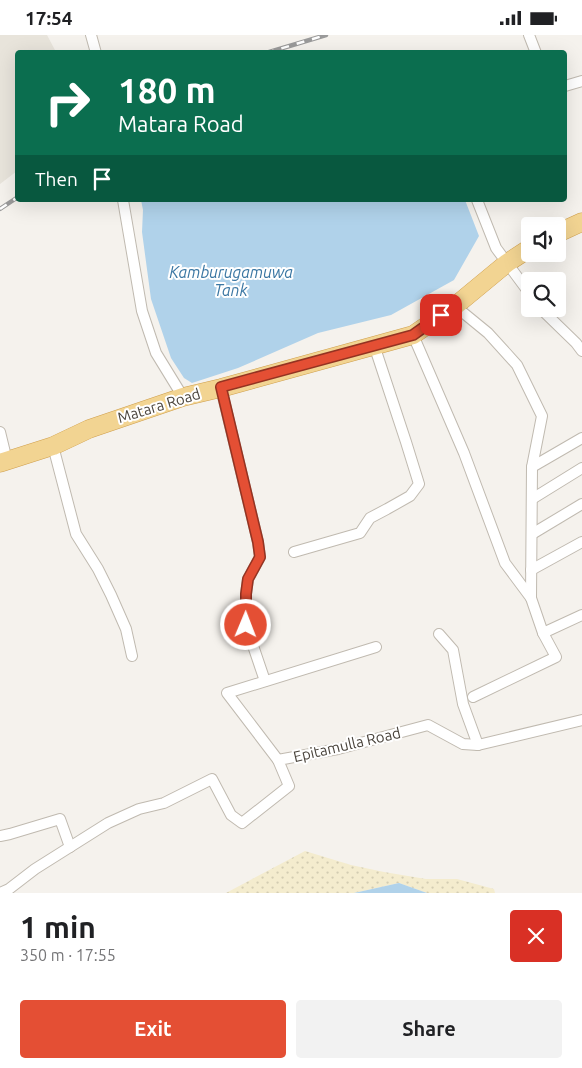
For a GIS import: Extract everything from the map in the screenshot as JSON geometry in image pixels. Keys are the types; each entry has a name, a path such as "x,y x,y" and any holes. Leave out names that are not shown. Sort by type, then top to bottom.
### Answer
{"highway":[{"path":"566,229 582,222"},
{"name":"Matara Road","path":"4,462 52,446 89,429 183,397 413,335 455,306 507,263 521,254"}],"street":[{"path":"91,35 95,50"},
{"path":"529,35 535,50"},
{"path":"567,86 582,81"},
{"path":"123,202 142,311 156,353 183,397"},
{"path":"478,202 496,248 521,282"},
{"path":"455,306 488,333 517,365 542,416 532,467 532,571 530,598"},
{"path":"550,317 582,351"},
{"path":"413,335 464,453 505,563 530,598 543,633 556,657 473,697"},
{"path":"294,552 360,533 370,518 410,496 419,483 374,345"},
{"path":"221,387 258,542 260,557 248,579 246,625 265,681"},
{"path":"0,432 4,462"},
{"path":"532,467 582,438"},
{"path":"52,446 76,534 98,569 115,604 126,629 132,656"},
{"path":"532,499 582,468"},
{"path":"532,534 582,504"},
{"path":"532,571 582,542"},
{"path":"543,633 582,615"},
{"path":"439,634 453,650 463,704 478,745"},
{"path":"278,760 227,693 376,647"},
{"name":"Epitamulla Road","path":"0,893 9,889 35,869 108,823 139,809 164,803 212,779 231,815 242,823 289,786 278,760 338,749 428,725 463,744 478,745 582,720"},
{"path":"0,836 60,819 70,847"}],"shaded area":[{"path":"0,35 47,35 55,50 15,50 15,173 0,184"}],"sand":[{"path":"305,851 351,865 384,872 426,879 457,879 494,889 495,893 427,893 399,883 354,893 226,893"}],"water":[{"name":"Kamburugamuwa Tank","path":"141,202 466,202 479,236 454,280 391,315 318,333 238,368 192,383 184,378 171,358 151,299 142,232"},
{"path":"399,883 427,893 354,893"}],"railway":[{"path":"276,50 326,35"},
{"path":"0,209 15,199"}],"route":[{"path":"246,625 248,579 260,557 221,387 413,335 441,315"}]}
